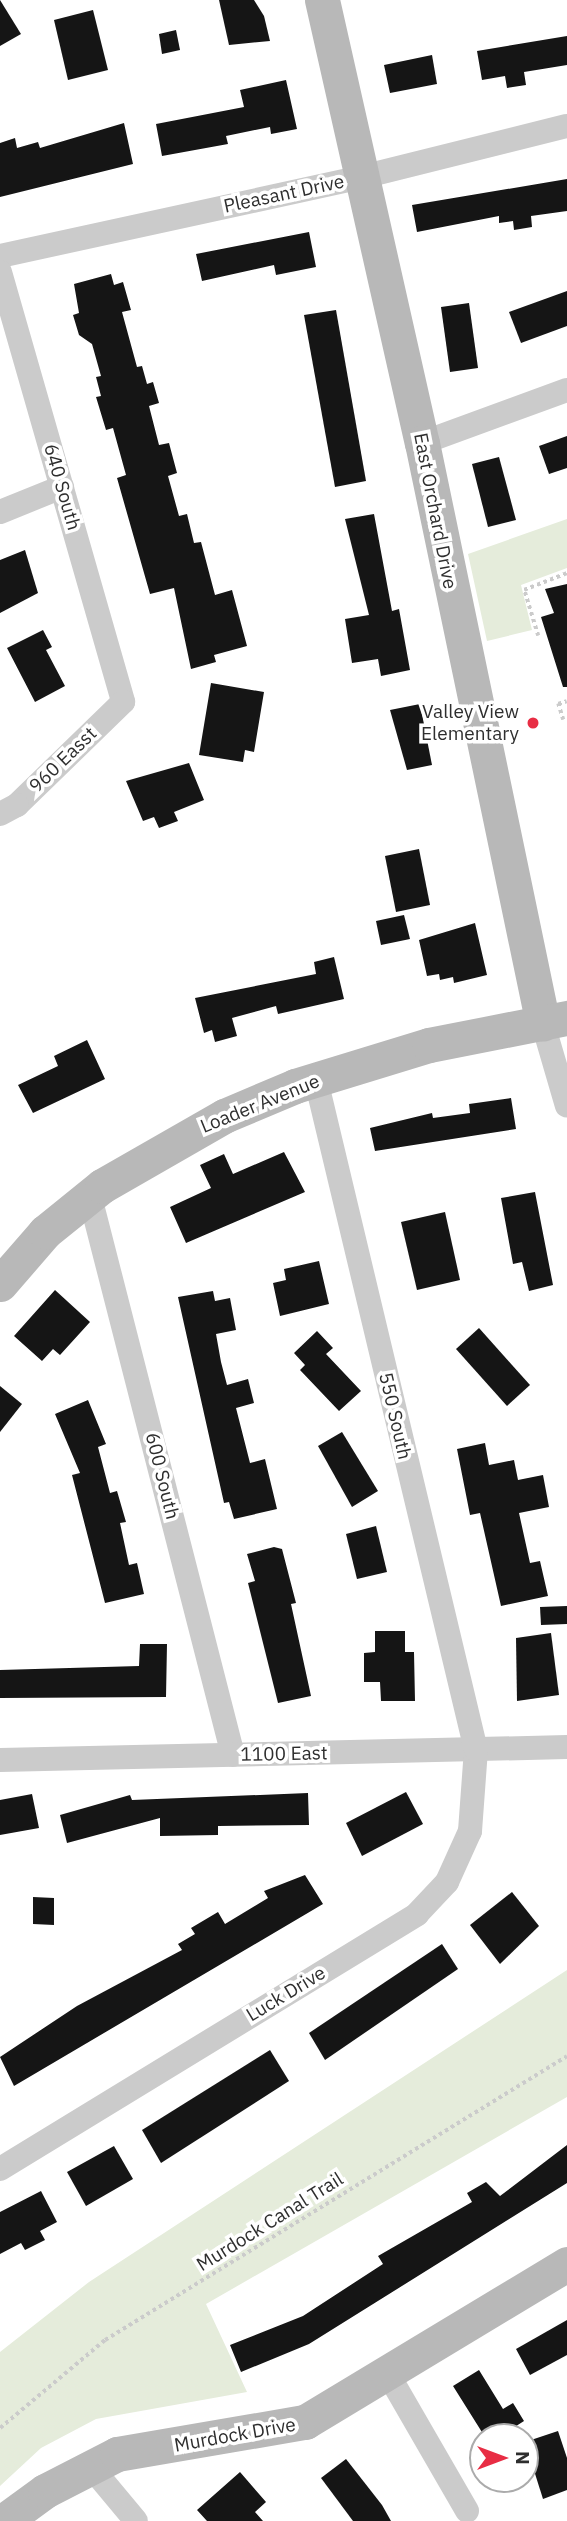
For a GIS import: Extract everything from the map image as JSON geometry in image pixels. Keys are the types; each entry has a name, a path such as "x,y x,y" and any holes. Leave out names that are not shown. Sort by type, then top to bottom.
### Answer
{"street":[{"name":"East Orchard Drive","path":"322,0 358,178 555,1021"},
{"name":"Pleasant Drive","path":"0,256 358,178 567,126"},
{"name":"640 South","path":"0,272 123,702"},
{"path":"422,443 567,390"},
{"path":"0,512 62,487"},
{"name":"960 Easst","path":"0,814 17,805 123,702"},
{"path":"555,1021 567,1106"},
{"name":"Loader Avenue","path":"0,1284 45,1232 90,1197 186,1135 316,1080 429,1045 555,1021"},
{"name":"550 South","path":"316,1080 476,1751"},
{"name":"600 South","path":"90,1197 233,1755"},
{"name":"1100 East","path":"0,1760 567,1747"},
{"name":"Luck Drive","path":"0,2169 430,1903 460,1861 470,1832 476,1751"},
{"name":"Murdock Drive","path":"4,2521 45,2491 117,2454 305,2422 567,2264"},
{"path":"388,2374 467,2511"},
{"path":"91,2467 136,2521"}],"path":[{"path":"538,636 525,586 567,573"},
{"path":"563,720 558,704 567,701"},
{"name":"Murdock Canal Trail","path":"0,2428 105,2340 567,2056"}],"green space":[{"path":"567,519 567,568 521,585 532,630 487,641 468,554"},
{"path":"567,1970 567,2097 206,2304 247,2392 96,2419 41,2448 0,2486 0,2352 89,2282"}],"building":[{"path":"0,0 21,34 0,46"},
{"path":"219,0 254,0 264,16 270,41 229,45"},
{"path":"93,10 108,70 68,80 54,20"},
{"path":"176,30 180,50 162,54 159,34"},
{"path":"567,36 567,65 524,72 526,85 507,88 505,76 482,80 477,51"},
{"path":"432,55 437,84 390,93 384,65"},
{"path":"286,80 297,129 271,134 270,127 226,136 228,144 162,156 156,124 244,107 240,90"},
{"path":"124,123 133,164 0,197 0,143 15,138 17,148 38,142 40,148"},
{"path":"567,179 567,211 531,216 532,227 514,230 513,221 499,223 499,216 417,232 412,205"},
{"path":"309,232 316,267 276,275 274,265 202,281 196,254"},
{"path":"111,274 114,285 123,282 131,310 122,312 137,367 142,366 147,384 153,382 159,403 149,406 159,445 169,443 177,473 168,476 179,516 187,514 194,543 201,542 215,595 232,590 247,646 214,655 216,662 191,669 174,588 150,594 117,478 126,475 113,428 106,430 96,397 101,396 96,377 101,376 92,344 79,335 73,315 79,313 74,284"},
{"path":"567,291 567,326 521,343 509,312"},
{"path":"469,303 478,368 450,372 441,307"},
{"path":"336,310 366,481 335,487 304,315"},
{"path":"567,436 567,468 549,474 539,446"},
{"path":"499,457 516,520 488,527 472,464"},
{"path":"374,514 392,611 399,609 410,670 381,676 378,659 352,663 345,619 369,615 345,519"},
{"path":"25,550 38,593 0,613 0,560"},
{"path":"567,584 567,687 563,687 541,617 554,613 545,589"},
{"path":"43,630 52,647 46,650 65,686 35,702 7,648"},
{"path":"211,683 264,692 254,752 245,750 243,762 199,755"},
{"path":"420,704 432,765 407,770 390,710"},
{"path":"189,763 204,800 174,812 178,821 159,828 154,817 143,821 126,781"},
{"path":"419,849 430,905 396,912 385,856"},
{"path":"404,915 410,939 381,945 376,921"},
{"path":"475,923 487,975 454,983 453,977 440,980 439,974 427,976 419,940"},
{"path":"334,957 344,999 278,1014 276,1006 232,1018 237,1036 215,1042 212,1030 204,1033 195,998 316,974 314,962"},
{"path":"87,1040 105,1079 33,1113 18,1085 58,1066 54,1056"},
{"path":"511,1098 516,1129 375,1151 370,1128 432,1113 433,1118 470,1113 469,1104"},
{"path":"284,1152 305,1192 186,1243 170,1207 211,1188 200,1165 224,1154 233,1174"},
{"path":"535,1192 553,1285 529,1291 522,1262 513,1264 501,1198"},
{"path":"445,1212 460,1280 417,1290 401,1222"},
{"path":"319,1261 329,1304 280,1316 273,1283 286,1280 284,1269"},
{"path":"55,1290 90,1322 60,1355 53,1349 42,1361 14,1336"},
{"path":"213,1291 215,1301 230,1298 236,1330 216,1334 221,1362 227,1385 248,1379 254,1403 236,1408 250,1463 265,1459 277,1509 234,1519 229,1502 224,1503 178,1297"},
{"path":"479,1328 530,1385 507,1406 456,1349"},
{"path":"317,1331 333,1348 326,1354 361,1391 339,1411 300,1370 305,1365 294,1353"},
{"path":"0,1386 22,1404 0,1432"},
{"path":"88,1400 106,1444 98,1447 110,1493 117,1491 126,1522 120,1523 129,1565 137,1563 144,1594 105,1603 72,1475 80,1473 55,1414"},
{"path":"342,1432 378,1491 352,1507 318,1446"},
{"path":"485,1443 489,1465 514,1460 518,1480 543,1475 549,1507 519,1513 530,1563 540,1561 548,1596 501,1606 480,1513 470,1515 457,1449"},
{"path":"376,1526 387,1572 357,1579 346,1534"},
{"path":"274,1547 282,1549 296,1603 291,1604 311,1696 278,1703 248,1583 255,1581 247,1554"},
{"path":"567,1606 567,1624 541,1625 540,1607"},
{"path":"375,1631 405,1631 405,1652 414,1652 415,1701 381,1701 380,1682 364,1682 364,1653 375,1652"},
{"path":"551,1633 559,1695 517,1701 516,1638"},
{"path":"140,1644 167,1644 166,1697 0,1698 0,1670 139,1666"},
{"path":"406,1792 423,1824 362,1856 346,1823"},
{"path":"308,1793 309,1825 218,1826 218,1835 160,1836 160,1818 67,1843 60,1815 130,1795 132,1800"},
{"path":"32,1794 39,1828 0,1835 0,1800"},
{"path":"305,1875 323,1904 14,2086 0,2057 77,2006 182,1950 178,1944 195,1934 191,1928 218,1912 225,1924 268,1898 264,1891"},
{"path":"512,1892 539,1926 500,1964 470,1925"},
{"path":"33,1897 54,1898 54,1925 33,1924"},
{"path":"442,1944 458,1969 325,2060 309,2033"},
{"path":"270,2050 289,2081 161,2163 142,2130"},
{"path":"567,2145 567,2183 309,2344 241,2372 230,2345 303,2316 383,2264 378,2256 472,2202 467,2193 486,2182 500,2196"},
{"path":"114,2146 133,2179 86,2206 67,2172"},
{"path":"41,2191 57,2222 40,2231 45,2240 25,2250 21,2243 0,2254 0,2212"},
{"path":"567,2320 567,2355 530,2375 516,2349"},
{"path":"479,2370 503,2409 513,2403 524,2421 476,2423 453,2386"},
{"path":"558,2431 567,2458 567,2490 543,2499 539,2486 539,2437"},
{"path":"346,2459 382,2505 391,2521 353,2521 321,2478"},
{"path":"240,2472 266,2502 255,2512 263,2521 207,2521 197,2510"}],"place":[{"name":"Valley View Elementary","path":"533,723"}]}
